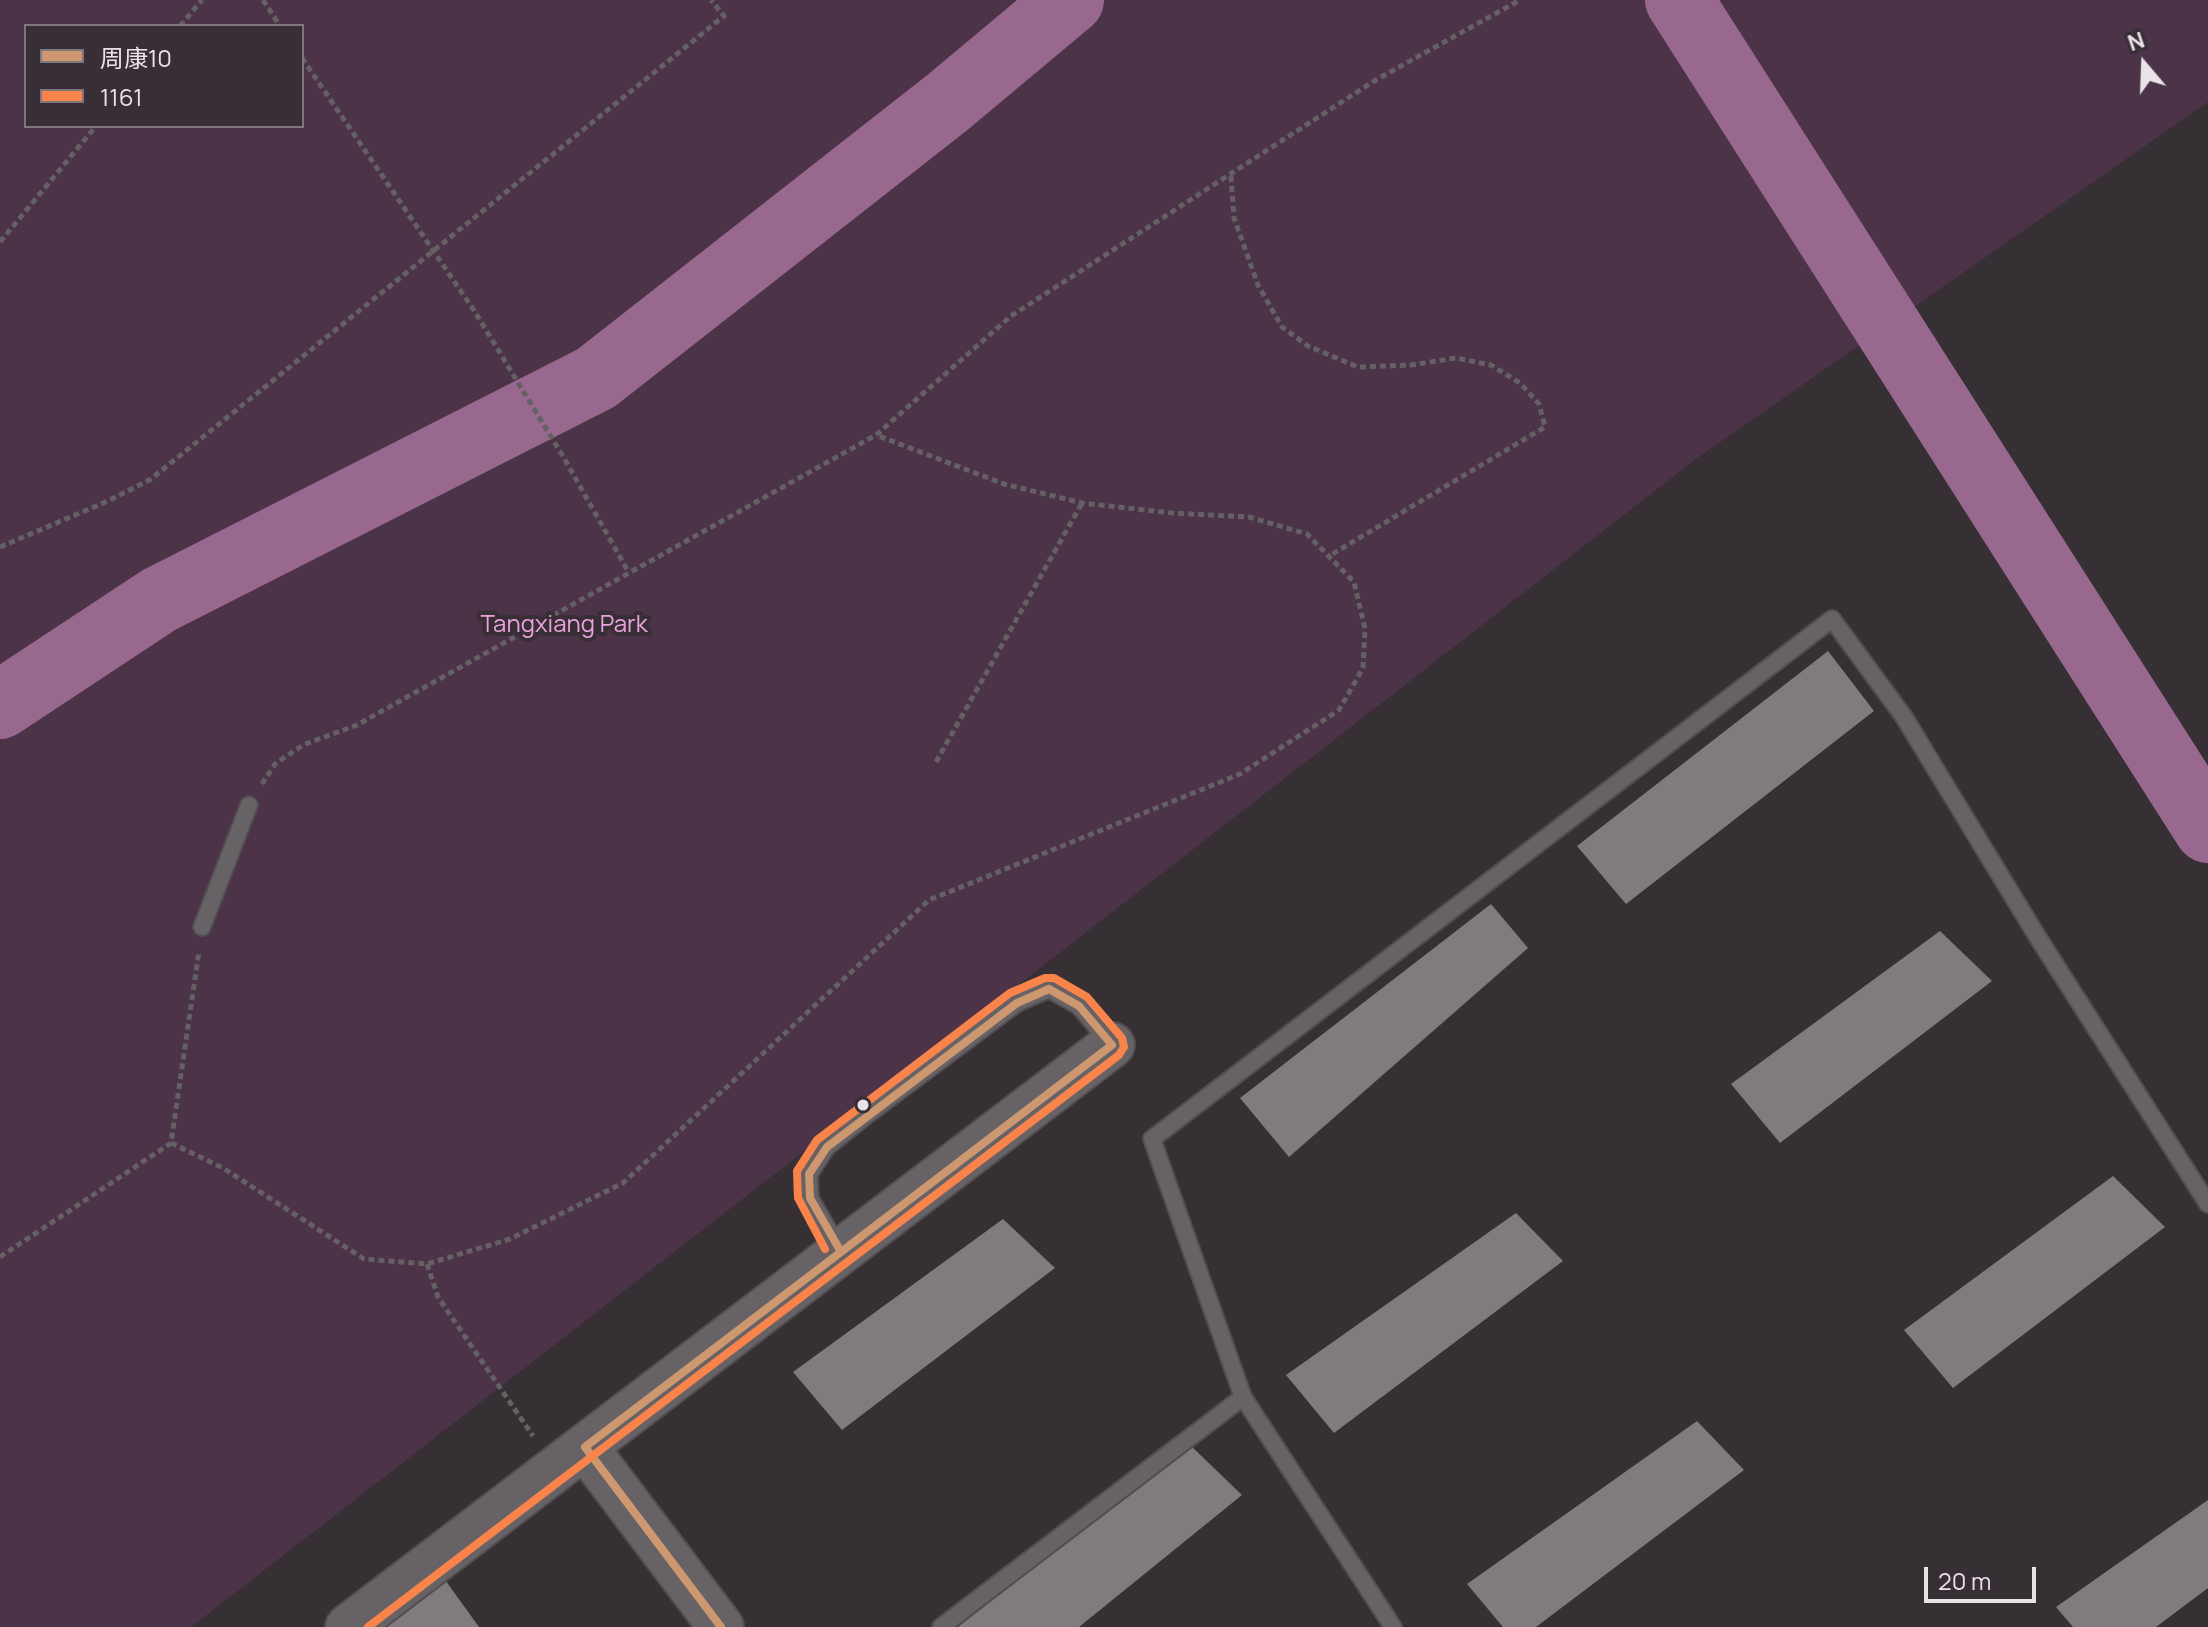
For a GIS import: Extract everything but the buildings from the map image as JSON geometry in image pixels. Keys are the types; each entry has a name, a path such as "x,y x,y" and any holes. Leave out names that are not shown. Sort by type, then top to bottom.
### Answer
{"street":[{"path":"348,1627 1112,1045"},
{"path":"571,1458 721,1627"}],"lane":[{"path":"1393,1627 1243,1397 1152,1139 1832,619 1904,717 2037,936 2208,1204"},
{"path":"202,927 249,805"},
{"path":"841,1252 810,1198 809,1174 827,1147 867,1115 1017,1003 1049,989 1079,1006 1112,1045"},
{"path":"941,1627 1243,1397"}],"path":[{"path":"182,24 202,0"},
{"path":"263,0 279,24"},
{"path":"0,547 108,501 151,479 724,16 711,0"},
{"path":"249,805 275,764 303,745 357,725 876,435 1011,316 1374,81 1520,0"},
{"path":"304,61 475,312 564,458 629,573"},
{"path":"0,242 94,128"},
{"path":"1231,175 1234,218 1258,285 1282,327 1308,346 1358,367 1411,365 1456,358 1491,365 1520,383 1539,404 1545,427 1329,556"},
{"path":"171,1143 223,1168 364,1259 427,1264 510,1239 623,1183 929,900 1240,774 1339,710 1363,668 1365,629 1354,582 1307,534 1249,517 1172,513 1082,503 1004,484 876,435"},
{"path":"936,762 1082,503"},
{"path":"0,1257 171,1143 202,927"},
{"path":"427,1264 438,1297 571,1458"}],"green space":[{"name":"Tangxiang Park","path":"0,0 2208,0 2208,102 1696,459 191,1627 0,1627"}],"waterway":[{"path":"0,705 159,600 596,378 948,102 1070,0"},
{"path":"1679,0 2208,829"}],"transit line":[{"name":"1161","path":"368,1627 1119,1055 1124,1047 1122,1038 1087,997 1054,978 1045,978 1010,993 817,1140 797,1171 798,1198 825,1249"},
{"name":"周康10","path":"1049,989 1079,1006 1112,1045 841,1252 810,1198 809,1174 827,1147 1017,1003 1049,989"},
{"name":"周康10","path":"585,1447 841,1252"},
{"name":"周康10","path":"585,1447 721,1627"}]}
